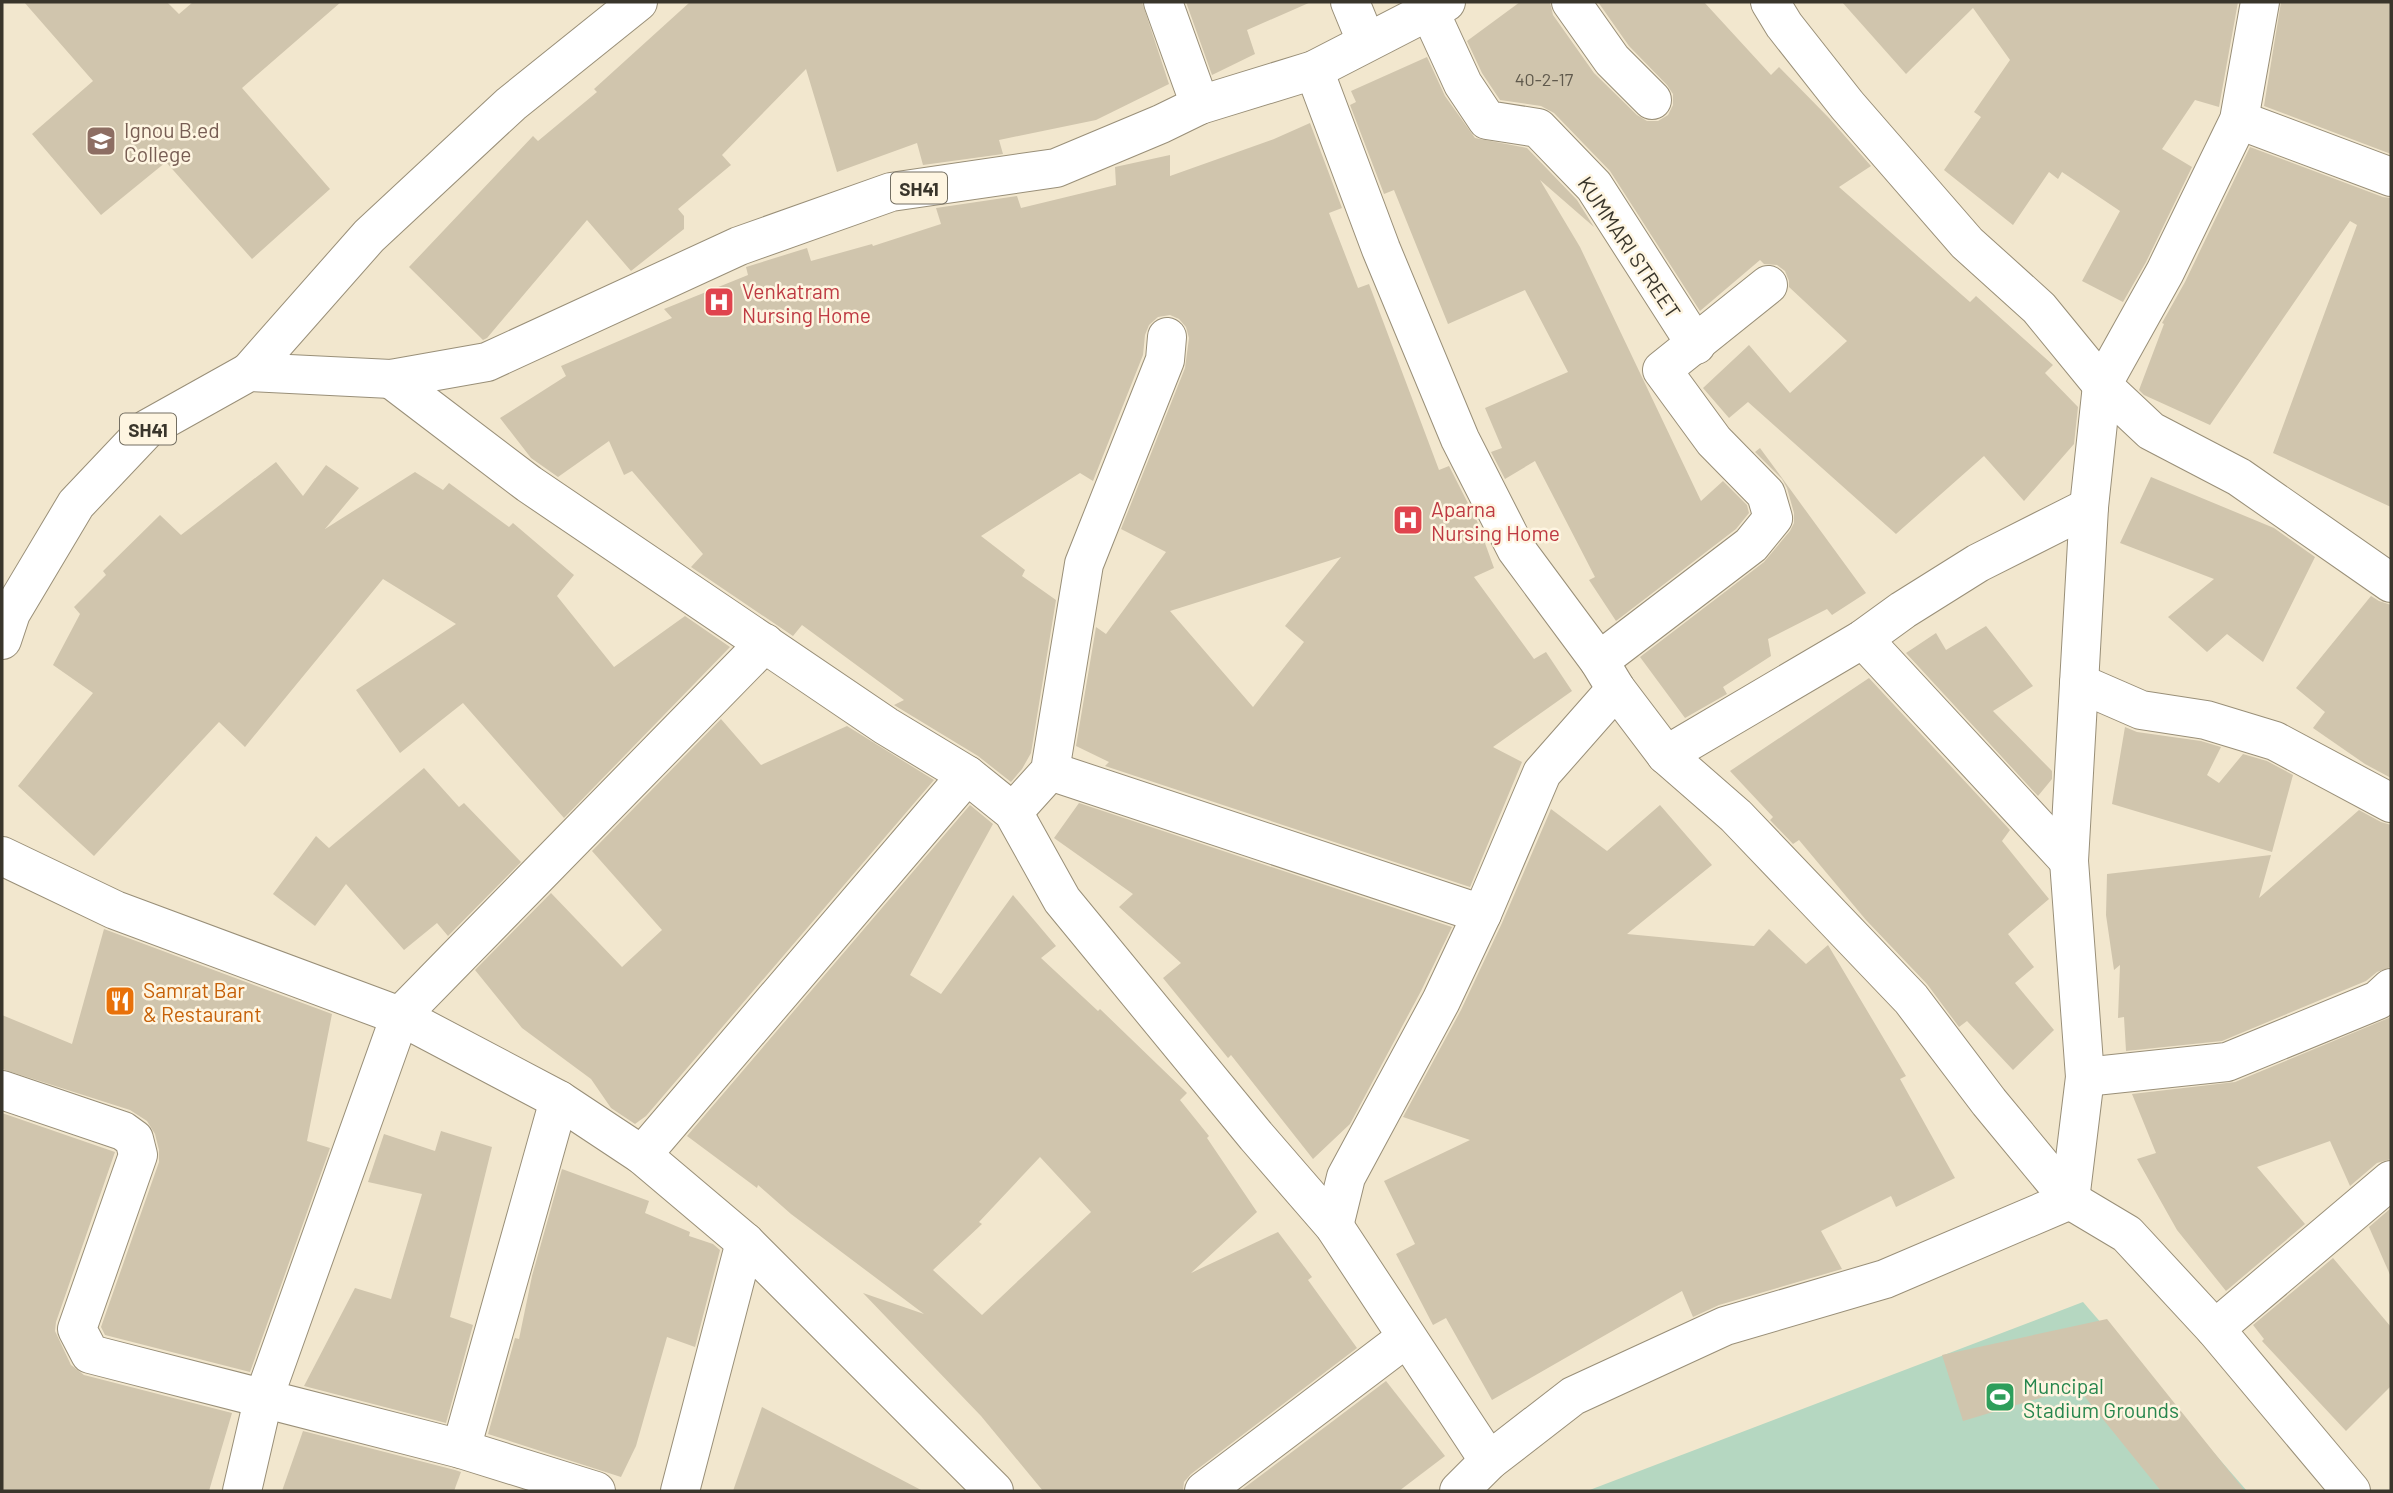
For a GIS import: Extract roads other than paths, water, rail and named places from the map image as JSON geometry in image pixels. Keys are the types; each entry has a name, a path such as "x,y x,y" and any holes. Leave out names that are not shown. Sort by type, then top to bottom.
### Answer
{"street":[{"path":"249,372 369,236 511,104 638,2"},
{"path":"1163,2 1200,105"},
{"path":"1350,2 1366,41"},
{"path":"1571,2 1612,60 1652,100"},
{"path":"1770,2 1784,25 1847,105 1967,243 2039,308 2102,385 2151,431 2239,477 2391,583"},
{"path":"2070,1200 2085,1077 2069,861 2089,507 2102,385 2165,272 2239,120 2260,2"},
{"name":"SH41","path":"2,640 11,612 76,504 148,429 249,372 391,379 487,362 739,246 891,192 1056,168 1200,105 1314,70 1437,6"},
{"name":"KUMMARI STREET","path":"1437,6 1464,84 1487,120 1538,128 1594,186 1696,345"},
{"path":"1314,70 1381,249 1460,439 1516,550 1666,755 1736,816 1911,999 1989,1102 2070,1200 2127,1234 2215,1329 2351,1491"},
{"path":"2239,120 2391,177"},
{"path":"1334,1226 1346,1177 1441,1001 1482,914 1542,773 1608,675 1751,545 1773,518 1766,494 1714,441 1662,370 1768,285"},
{"path":"1013,812 1050,771 1084,564 1165,360 1167,337"},
{"path":"391,379 529,484 886,726 967,775 1013,812 1062,900 1256,1136 1334,1226 1489,1461"},
{"path":"1666,755 1863,639 1903,610 1978,563 2089,507"},
{"path":"1863,639 2069,861"},
{"path":"243,1491 263,1400 400,1016 765,643"},
{"path":"2079,683 2141,710 2206,720 2275,741 2391,803"},
{"path":"1050,771 1482,914"},
{"path":"642,1155 967,775"},
{"path":"2,856 115,910 400,1016 559,1100 642,1155 745,1242 994,1491"},
{"path":"2085,1077 2227,1062 2378,1000 2391,988"},
{"path":"2,1090 123,1132 134,1139 138,1155 77,1329 90,1354 461,1449 596,1491"},
{"path":"461,1449 559,1100"},
{"path":"2215,1329 2391,1180"},
{"path":"1459,1491 1489,1461 1573,1396 1726,1326 1885,1279 2070,1200"},
{"path":"680,1491 745,1242"},
{"path":"1204,1491 1406,1338"}],"place":[{"name":"Ignou B.ed College","path":"101,141"},
{"name":"Venkatram Nursing Home","path":"719,302"},
{"name":"Aparna Nursing Home","path":"1408,520"},
{"name":"Samrat Bar & Restaurant","path":"120,1001"},
{"name":"Muncipal Stadium Grounds","path":"2000,1397"}]}
